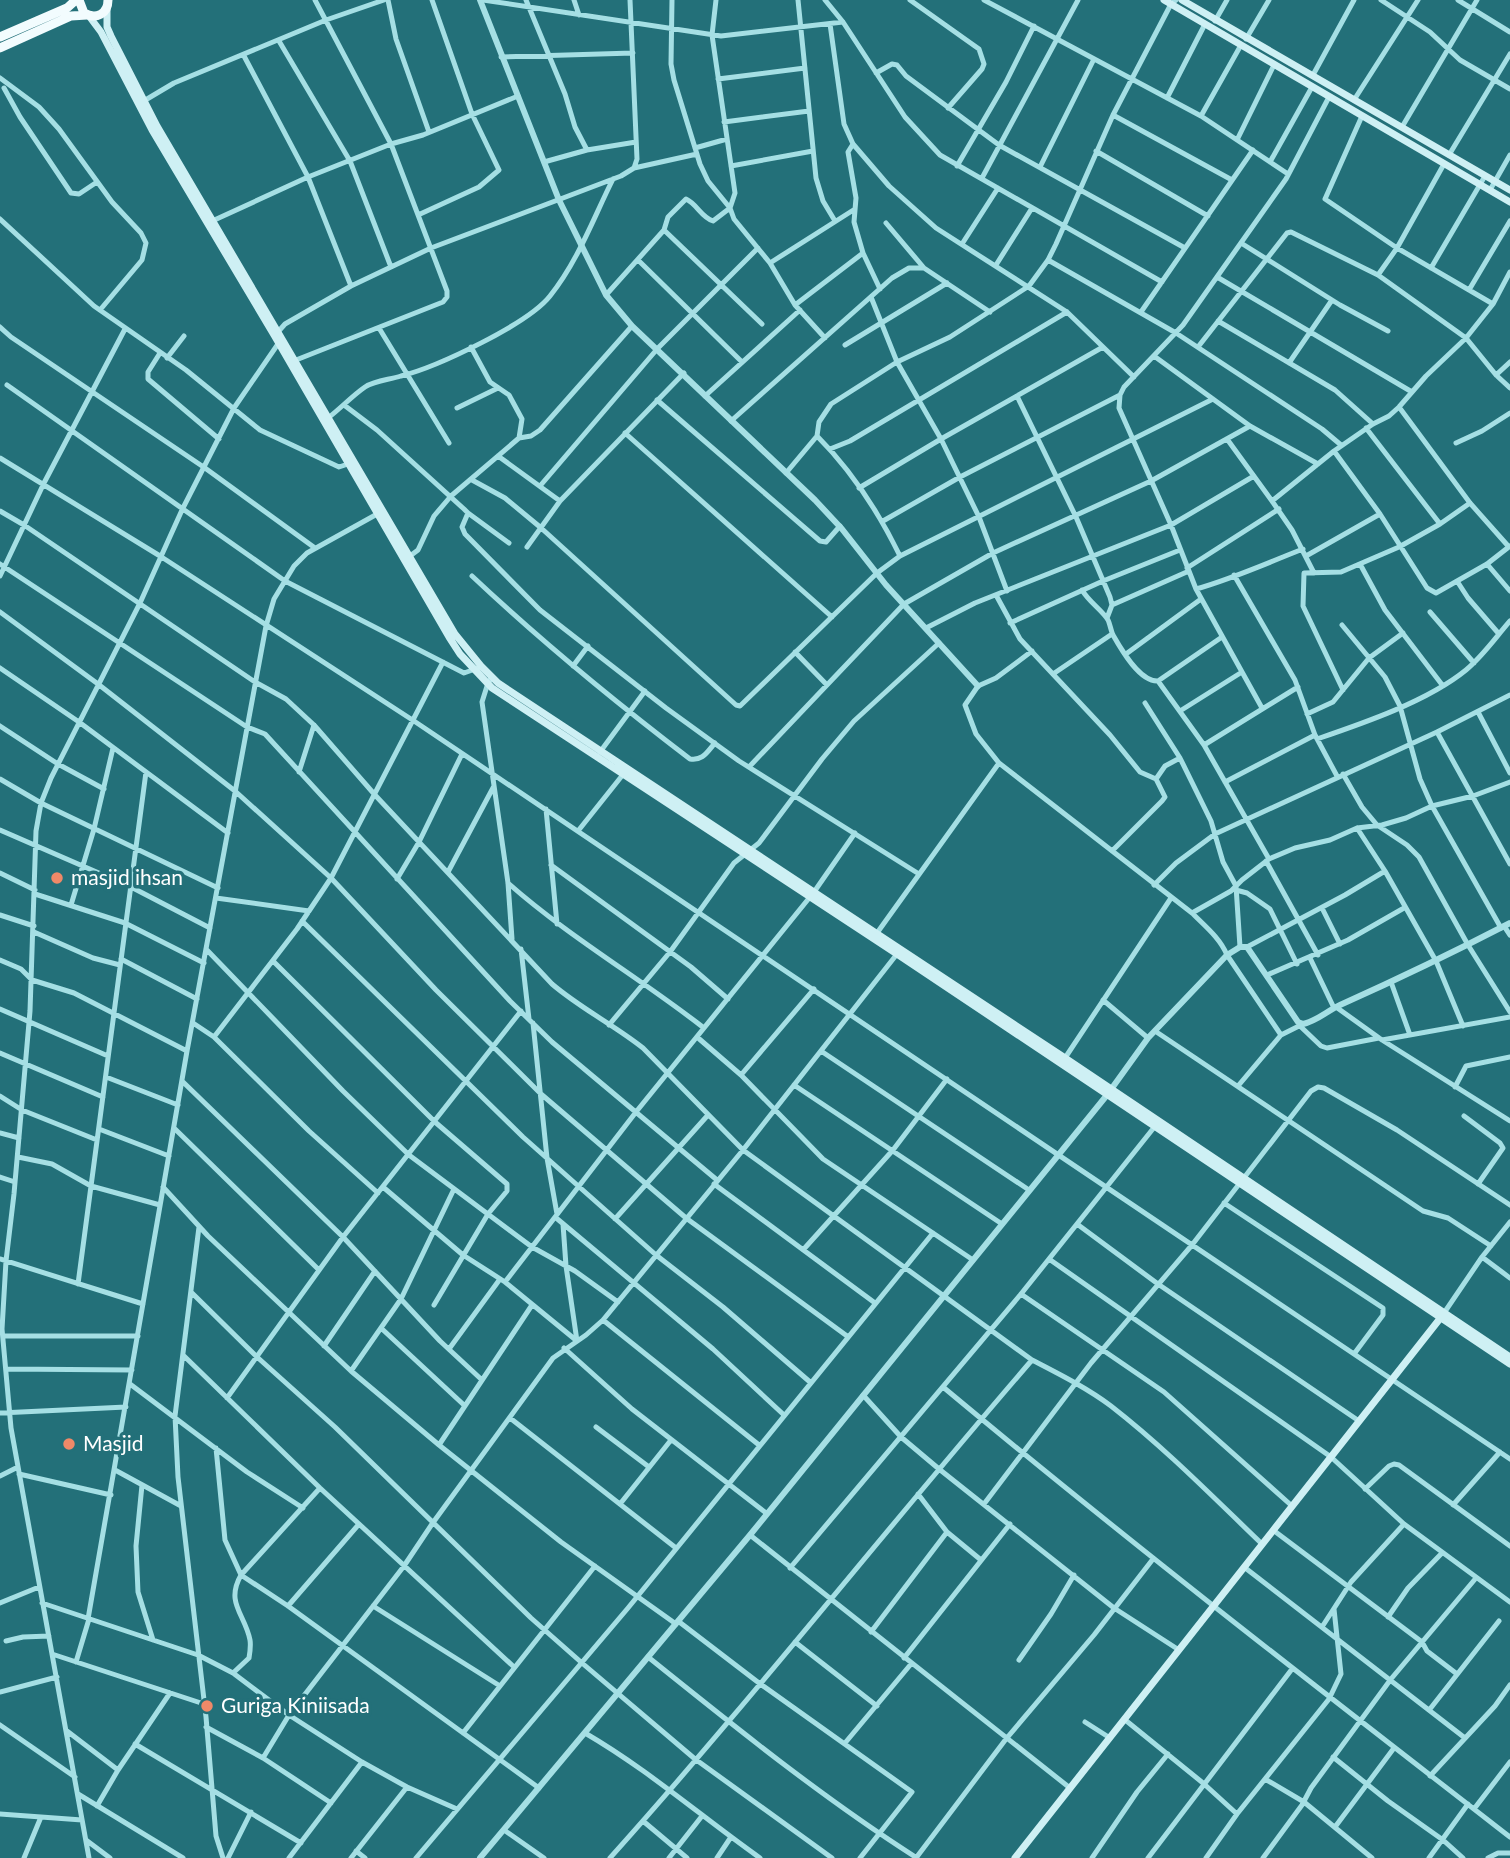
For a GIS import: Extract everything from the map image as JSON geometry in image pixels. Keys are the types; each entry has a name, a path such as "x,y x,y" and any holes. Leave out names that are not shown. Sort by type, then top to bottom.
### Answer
{"highway":[{"path":"0,37 67,8 77,0 81,10 88,15"},
{"path":"0,48 71,16 99,16 109,3"}],"main road":[{"path":"1182,0 1274,65 1510,202"},
{"path":"1170,1 1205,24 1313,75 1510,190"},
{"path":"109,3 107,27 141,103"},
{"path":"88,15 101,32 279,337 348,464 410,556 478,668"},
{"path":"279,337 296,360 449,637 512,702 625,772 1510,1357"},
{"path":"490,680 600,752 625,772"},
{"path":"812,895 877,933 1065,1058 1109,1093"},
{"path":"1443,1315 1510,1364"},
{"path":"1017,1855 1443,1315"}],"street":[{"path":"296,360 443,302 447,297 391,144 315,0"},
{"path":"141,103 174,83 326,20 386,0 396,39 429,132"},
{"path":"418,215 479,187 499,170 472,114 432,0"},
{"path":"842,22 721,36 631,24 527,3 481,0 559,200 606,295 632,326 684,373 840,526 877,573 978,686"},
{"path":"574,0 579,15"},
{"path":"630,0 637,159 635,168"},
{"path":"672,0 670,29 674,80 708,181 730,208 734,219 770,263 798,307 825,338"},
{"path":"606,295 664,230 668,217 686,200 691,201 706,219 713,221 730,208 735,193 712,35 717,0"},
{"path":"798,0 816,178 823,201 835,221"},
{"path":"825,0 905,117 940,155 1161,282"},
{"path":"910,0 979,49 982,55 982,69 948,108"},
{"path":"984,0 1201,116 1288,174"},
{"path":"982,178 1078,0"},
{"path":"1215,21 1227,0"},
{"path":"1201,116 1269,0"},
{"path":"1313,75 1354,0"},
{"path":"1381,0 1430,32 1460,60 1496,78 1510,89"},
{"path":"1354,100 1419,0"},
{"path":"1458,0 1510,32"},
{"path":"1402,127 1477,0"},
{"path":"786,473 817,436 819,422 831,404 897,362 950,337 1029,286 1048,260 1096,151 1170,1"},
{"path":"527,3 575,127 587,150"},
{"path":"830,24 844,124 853,144 889,186 936,228 1067,312 1134,377"},
{"path":"1167,98 1205,24"},
{"path":"957,166 1034,26"},
{"path":"279,41 350,161 391,267"},
{"path":"501,57 633,53"},
{"path":"1449,155 1510,54"},
{"path":"244,56 309,177 351,286"},
{"path":"1040,167 1094,60"},
{"path":"876,73 892,64 897,65 906,76 978,132 1185,248"},
{"path":"1237,140 1274,65"},
{"path":"718,79 805,68"},
{"path":"0,78 20,117 71,192 79,194 97,182"},
{"path":"1270,162 1311,87"},
{"path":"4,88 40,107 78,153 112,202 141,233 146,243 142,260 100,310"},
{"path":"211,221 309,177 518,96"},
{"path":"883,522 960,477 1120,395 1176,333 1241,243 1288,174 1329,97"},
{"path":"724,122 809,111"},
{"path":"1113,115 1232,180"},
{"path":"1362,116 1325,199 1397,248 1493,304"},
{"path":"89,1858 39,1587 3,1361 3,1260 18,1157 26,1064 32,980 36,846 41,803 140,603 182,510 234,408 285,324 351,286 431,248 613,179 635,168 696,151 727,139"},
{"path":"544,162 587,150 636,142"},
{"path":"853,144 848,152 856,198 854,222 863,253 880,289"},
{"path":"1141,312 1253,150"},
{"path":"731,166 813,151"},
{"path":"1096,151 1208,215"},
{"path":"1490,190 1510,155"},
{"path":"1378,275 1397,248 1444,164"},
{"path":"1431,268 1485,176"},
{"path":"328,418 366,387 408,374 471,347 518,322 549,298 583,247 613,179"},
{"path":"962,244 998,188"},
{"path":"996,265 1032,208"},
{"path":"770,263 855,209"},
{"path":"0,219 100,310 260,430 339,467 348,464"},
{"path":"1469,290 1510,221"},
{"path":"886,223 924,268 990,312"},
{"path":"664,230 762,324"},
{"path":"1198,347 1265,260 1287,233 1291,232 1378,275 1466,338 1510,388"},
{"path":"1241,243 1265,260 1388,331"},
{"path":"540,486 657,348 758,248"},
{"path":"705,396 798,307 863,253"},
{"path":"638,260 742,362"},
{"path":"1048,260 1176,333 1322,429 1341,446"},
{"path":"731,421 892,278 909,268 924,268"},
{"path":"1272,501 1334,450 1399,407 1466,338 1493,304 1510,272"},
{"path":"1217,277 1412,392"},
{"path":"845,345 947,283"},
{"path":"871,298 897,362 941,439 979,517 1007,591"},
{"path":"1289,363 1332,300"},
{"path":"830,449 850,442 1067,312"},
{"path":"1218,321 1335,390 1373,424"},
{"path":"410,556 418,550 434,516 451,496 519,438 531,436 540,430 632,326"},
{"path":"0,327 92,393 205,468 315,548"},
{"path":"379,328 449,443"},
{"path":"0,576 44,483 125,329"},
{"path":"167,358 184,336"},
{"path":"471,347 490,382 509,395 522,419 519,438"},
{"path":"859,488 1103,347"},
{"path":"160,353 148,372 148,379 219,439"},
{"path":"1154,356 1250,426 1318,464"},
{"path":"1496,375 1510,362"},
{"path":"527,547 560,501 684,373"},
{"path":"7,385 285,581 464,673 478,668"},
{"path":"457,408 498,388"},
{"path":"1120,395 1119,408 1196,589 1262,708"},
{"path":"1017,396 1076,516 1103,581 1112,605 1107,618"},
{"path":"472,480 505,498 540,527 740,706 877,573 900,556 1213,399"},
{"path":"657,400 820,541 826,542 840,526"},
{"path":"344,405 377,430 468,513 509,543"},
{"path":"1334,450 1380,514 1427,588 1436,593 1487,564 1509,547 1470,503 1399,407"},
{"path":"1456,443 1482,431 1510,413"},
{"path":"749,767 904,604 993,553 1152,481 1250,426"},
{"path":"1366,428 1440,524"},
{"path":"625,433 832,617"},
{"path":"817,436 830,449 883,522 900,556"},
{"path":"1227,439 1279,509 1314,573"},
{"path":"498,456 560,501"},
{"path":"0,458 160,556 414,721 1510,1459"},
{"path":"926,628 975,603 1171,525 1254,476"},
{"path":"1343,690 1303,606 1304,573 1341,572 1360,564 1399,547 1470,503"},
{"path":"1112,605 1188,569 1279,509"},
{"path":"0,511 255,682 286,699 314,725 376,796 552,984 575,1004 643,1048 743,1150 1032,1360 1076,1383 1111,1406 1262,1544"},
{"path":"76,1662 89,1619 187,1051 266,626 274,599 294,566 307,553 380,512"},
{"path":"468,513 462,527 465,534 540,610 749,767 919,874"},
{"path":"1196,589 1304,553 1380,514"},
{"path":"1010,623 1180,550"},
{"path":"1360,564 1385,610 1443,686"},
{"path":"1487,564 1510,592"},
{"path":"3,565 247,727 265,734 531,1021 716,1182 875,1303"},
{"path":"1234,575 1298,687 1316,737 1377,825 1407,845 1419,857 1468,945 1510,1012"},
{"path":"472,576 573,666 690,759 703,757 715,743"},
{"path":"1457,581 1499,634"},
{"path":"1082,590 1089,602 1107,618 1112,634 1126,654 1146,678 1158,681 1203,745 1246,819 1318,955"},
{"path":"996,595 1010,623 1032,651 1140,772 1156,779 1165,797 1142,824 1112,851"},
{"path":"1126,654 1201,599"},
{"path":"0,612 98,684 235,791 331,878 493,1048 541,1094 686,1218 847,1336"},
{"path":"1430,612 1474,663"},
{"path":"1225,782 1316,737 1360,724 1443,686 1474,663 1510,621"},
{"path":"1342,625 1385,677 1400,706 1409,745 1432,806 1510,935"},
{"path":"1307,714 1333,702 1369,658 1403,633"},
{"path":"1054,674 1112,634"},
{"path":"1158,681 1222,637"},
{"path":"609,1025 644,986 734,863 759,844 821,759 854,721 939,643"},
{"path":"573,666 588,646"},
{"path":"1032,651 996,678 978,686 965,705 976,734 999,763 1192,913 1224,947 1280,1035"},
{"path":"795,652 827,685"},
{"path":"214,1037 273,961 331,878 376,796 443,662"},
{"path":"0,668 79,722 228,833"},
{"path":"1180,711 1242,672"},
{"path":"490,680 482,702 508,883 512,939"},
{"path":"1203,745 1298,687"},
{"path":"600,752 645,691"},
{"path":"1154,885 1176,863 1215,834 1437,732 1510,695"},
{"path":"1145,704 1180,758 1215,834 1223,862 1236,888 1243,947 1267,975 1298,1022 1321,1046 1327,1048 1510,1017"},
{"path":"1478,712 1510,774"},
{"path":"299,772 314,725"},
{"path":"0,726 58,764 104,789"},
{"path":"1437,732 1510,864"},
{"path":"71,905 94,829 113,748"},
{"path":"397,879 419,842 463,754"},
{"path":"1156,779 1165,766 1180,758"},
{"path":"877,933 999,763"},
{"path":"78,1283 146,772"},
{"path":"578,831 625,772"},
{"path":"0,779 41,803 218,888"},
{"path":"1192,913 1236,888 1268,860 1295,848 1330,840 1357,828 1406,818 1432,806 1473,796 1510,782"},
{"path":"449,872 494,786"},
{"path":"545,810 557,924"},
{"path":"1357,828 1385,871 1436,961 1463,1026"},
{"path":"0,830 131,887 210,928"},
{"path":"449,1349 812,895 855,833"},
{"path":"551,865 691,967 728,999"},
{"path":"480,1858 750,1535 1109,1093 1155,1031 1227,955 1322,908 1385,871"},
{"path":"0,873 35,892 125,923 204,963"},
{"path":"508,883 557,924 705,1028"},
{"path":"1236,888 1270,909 1297,964"},
{"path":"216,898 309,911"},
{"path":"1065,1058 1171,898"},
{"path":"1322,908 1340,944"},
{"path":"1267,975 1318,955 1404,908"},
{"path":"0,915 93,958 120,962 197,999"},
{"path":"302,921 547,1158 656,1255 723,1307 810,1382"},
{"path":"1238,1086 1280,1035 1505,926"},
{"path":"206,949 409,1155 532,1247 566,1266 618,1302"},
{"path":"521,949 556,1215 632,1283 713,1349 784,1415"},
{"path":"263,1758 289,1715 404,1566 553,1358 603,1320 743,1150 897,954"},
{"path":"1310,958 1335,1007 1380,1039 1510,1121"},
{"path":"0,960 21,969 32,980 74,993 187,1051"},
{"path":"273,961 435,1122 507,1184 507,1191 488,1214 434,1305"},
{"path":"1391,982 1410,1035"},
{"path":"741,1074 814,989"},
{"path":"1103,1000 1149,1038"},
{"path":"0,1009 108,1056"},
{"path":"227,1398 343,1237 521,1011"},
{"path":"193,1023 214,1037 309,1131 463,1255 503,1280 577,1341"},
{"path":"1155,1031 1423,1210 1448,1218 1491,1246"},
{"path":"697,1037 741,1074 823,1158 972,1260"},
{"path":"821,1051 1029,1190"},
{"path":"0,1053 103,1097"},
{"path":"1455,1087 1466,1066 1510,1057"},
{"path":"106,1077 178,1105"},
{"path":"803,1250 893,1150 947,1079"},
{"path":"182,1080 343,1237 482,1380"},
{"path":"794,1085 1002,1224"},
{"path":"984,1504 1102,1350 1192,1245 1311,1091 1318,1087 1397,1130 1510,1205"},
{"path":"0,1096 22,1110 97,1140"},
{"path":"615,1219 708,1115"},
{"path":"1464,1116 1503,1148 1478,1184"},
{"path":"790,1568 1021,1294 1156,1124"},
{"path":"174,1128 319,1270"},
{"path":"99,1129 169,1156"},
{"path":"0,1133 19,1138"},
{"path":"18,1157 52,1164 90,1186 160,1205"},
{"path":"0,1177 15,1182"},
{"path":"163,1188 199,1227 324,1346 439,1446 561,1542 677,1622 912,1793 860,1858"},
{"path":"351,1371 401,1299 436,1232 454,1189"},
{"path":"1224,1203 1383,1308 1383,1315 1354,1354"},
{"path":"1443,1315 1482,1257 1510,1222"},
{"path":"563,1224 577,1341"},
{"path":"1077,1224 1158,1284 1359,1421"},
{"path":"199,1227 175,1416 181,1506 216,1836 226,1858"},
{"path":"416,1858 638,1596 933,1233"},
{"path":"1482,1257 1510,1278"},
{"path":"1049,1259 1331,1457 1404,1524 1510,1602"},
{"path":"3,1260 144,1304"},
{"path":"324,1346 375,1271"},
{"path":"191,1292 257,1357 335,1427 432,1524 582,1663 695,1759 832,1858"},
{"path":"1021,1294 1164,1392 1292,1506"},
{"path":"439,1446 532,1305"},
{"path":"603,1320 759,1445"},
{"path":"381,1328 465,1406"},
{"path":"3,1336 138,1336"},
{"path":"564,1348 671,1440 766,1513"},
{"path":"183,1355 320,1488 514,1667"},
{"path":"610,1858 796,1642 1032,1360"},
{"path":"6,1369 132,1370"},
{"path":"130,1384 247,1472 303,1508"},
{"path":"943,1387 1023,1455 1213,1607 1510,1837"},
{"path":"863,1395 901,1437 939,1469 1114,1608 1179,1650"},
{"path":"0,1413 126,1407"},
{"path":"510,1418 676,1548"},
{"path":"596,1427 649,1467"},
{"path":"620,1504 671,1440"},
{"path":"216,1448 225,1540 241,1575 288,1605 539,1788"},
{"path":"1452,1505 1500,1452"},
{"path":"1365,1489 1394,1464 1399,1465 1452,1505 1509,1542"},
{"path":"116,1470 181,1506"},
{"path":"0,1476 19,1471 111,1495"},
{"path":"142,1485 136,1546 138,1592 153,1640"},
{"path":"233,1673 249,1658 251,1642 235,1603 234,1587 241,1575 320,1488"},
{"path":"918,1494 947,1532 981,1560"},
{"path":"288,1605 359,1524"},
{"path":"904,1658 1010,1524"},
{"path":"1322,1627 1348,1588 1404,1524"},
{"path":"1273,1530 1422,1642 1427,1651 1457,1674"},
{"path":"871,1632 947,1532"},
{"path":"750,1535 1070,1788"},
{"path":"1388,1617 1408,1588 1442,1553"},
{"path":"648,1657 727,1721 877,1834 916,1858 1006,1740 1094,1635 1153,1559"},
{"path":"463,1732 595,1566"},
{"path":"1244,1567 1465,1738"},
{"path":"1019,1660 1074,1575"},
{"path":"1263,1858 1391,1679 1476,1578"},
{"path":"0,1603 39,1587"},
{"path":"43,1603 198,1655 233,1673 289,1715 362,1762 407,1787 457,1809"},
{"path":"373,1606 500,1686"},
{"path":"1206,1858 1237,1814 1329,1699 1340,1674 1334,1609"},
{"path":"1430,1709 1499,1621"},
{"path":"6,1642 23,1637 49,1636"},
{"path":"796,1642 877,1706"},
{"path":"52,1654 204,1704"},
{"path":"845,1743 911,1664"},
{"path":"1148,1858 1292,1669"},
{"path":"0,1692 57,1677"},
{"path":"1430,1776 1495,1706 1510,1685"},
{"path":"97,1806 170,1693"},
{"path":"1124,1719 1237,1814"},
{"path":"1085,1722 1110,1738"},
{"path":"0,1725 75,1777"},
{"path":"206,1727 263,1758 331,1803"},
{"path":"66,1731 118,1770"},
{"path":"585,1733 623,1755 760,1858"},
{"path":"135,1744 301,1843"},
{"path":"1335,1827 1394,1748"},
{"path":"1092,1858 1137,1791 1168,1754"},
{"path":"1333,1757 1463,1858"},
{"path":"289,1858 362,1762"},
{"path":"1474,1809 1510,1762"},
{"path":"1265,1779 1304,1802 1372,1858"},
{"path":"351,1858 407,1787"},
{"path":"78,1794 183,1858"},
{"path":"1429,1858 1468,1804"},
{"path":"226,1858 251,1812"},
{"path":"0,1814 82,1820"},
{"path":"669,1858 702,1816"},
{"path":"24,1858 41,1817"},
{"path":"643,1821 687,1858"},
{"path":"504,1830 544,1858"},
{"path":"717,1858 731,1837"},
{"path":"86,1840 110,1858"},
{"path":"356,1851 365,1858"},
{"path":"1488,1858 1497,1853 1510,1853"},
{"path":"1017,1855 1027,1858"}],"place":[{"name":"masjid ihsan","path":"57,878"},
{"name":"Masjid","path":"69,1444"},
{"name":"Guriga Kiniisada","path":"207,1706"}]}
